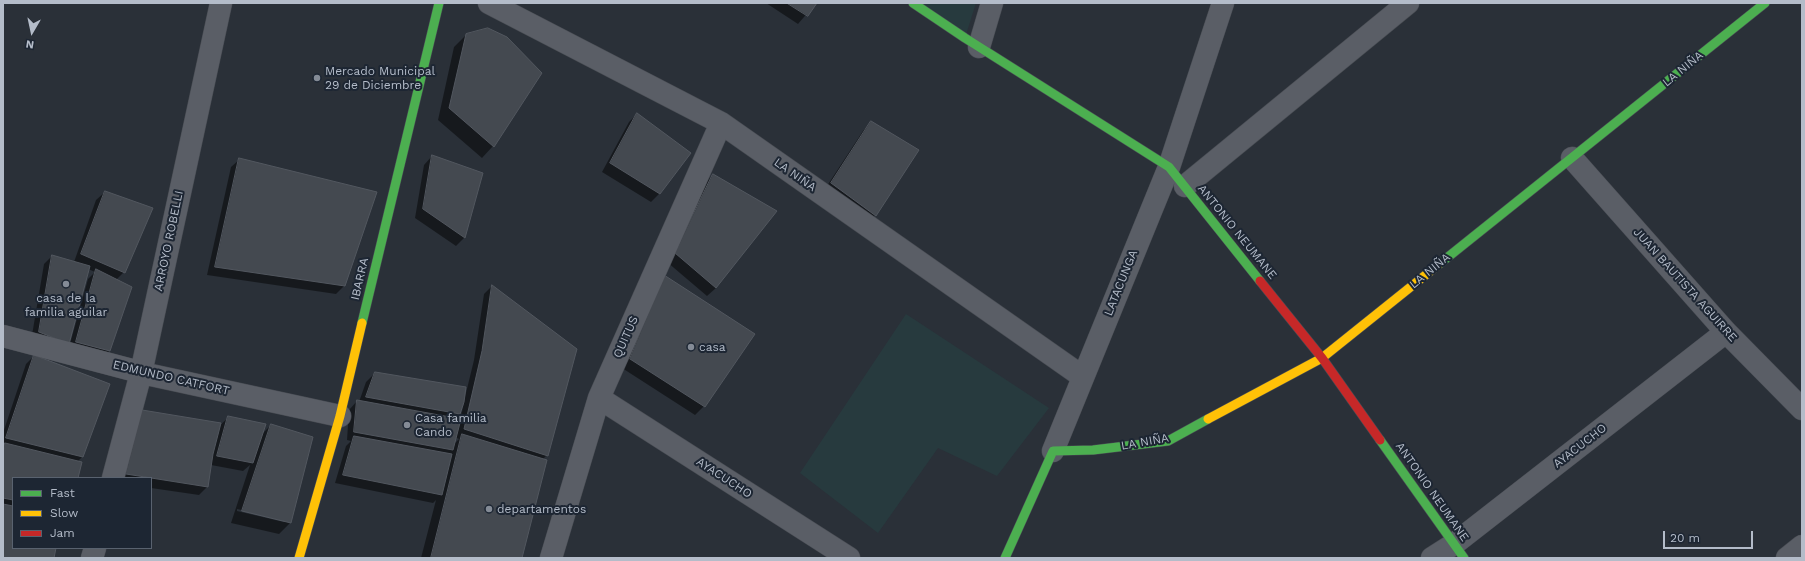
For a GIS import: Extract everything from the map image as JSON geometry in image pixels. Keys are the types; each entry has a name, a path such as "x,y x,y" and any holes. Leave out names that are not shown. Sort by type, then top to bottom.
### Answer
{"street":[{"name":"ARROYO ROBELLI","path":"113,477 141,372 221,3"},
{"name":"IBARRA","path":"299,558 340,416 439,3"},
{"name":"LA NIÑA","path":"489,3 721,123 1083,377"},
{"name":"ANTONIO NEUMANE","path":"913,3 979,47 1169,167 1322,358 1459,551"},
{"path":"979,47 992,3"},
{"name":"LATACUNGA","path":"1005,558 1053,451 1169,167 1223,3"},
{"path":"1185,186 1408,3"},
{"name":"LA NIÑA","path":"1053,451 1093,450 1168,441 1322,358 1766,3"},
{"name":"QUITUS","path":"551,558 599,398 721,123"},
{"name":"JUAN BAUTISTA AGUIRRE","path":"1572,158 1726,332 1802,409"},
{"name":"AYACUCHO","path":"1432,558 1459,551 1726,332"},
{"name":"EDMUNDO CATFORT","path":"3,336 141,372 340,416"},
{"name":"AYACUCHO","path":"599,398 849,558"},
{"path":"1787,558 1802,546"}],"green space":[{"path":"913,3 976,3 965,38"},
{"path":"906,314 1049,408 997,476 938,448 878,533 800,473"}],"building":[{"path":"787,3 817,3 808,16"},
{"path":"488,28 507,37 542,73 494,147 449,108 466,34"},
{"path":"637,113 691,153 660,194 610,163"},
{"path":"871,121 919,150 876,216 831,183"},
{"path":"432,155 483,173 465,238 423,209"},
{"path":"239,158 377,192 345,286 215,267"},
{"path":"713,174 777,211 716,288 675,253"},
{"path":"105,191 153,208 125,273 81,254"},
{"name":"casa de la familia aguilar","path":"52,255 90,266 69,344 39,332"},
{"path":"96,269 132,287 110,351 76,342"},
{"name":"casa","path":"664,275 755,334 705,407 630,359"},
{"path":"492,285 577,349 548,456 464,429 482,351"},
{"path":"34,355 110,384 83,457 6,438"},
{"path":"375,372 466,387 464,402 460,414 366,397"},
{"name":"Casa familia Cando","path":"357,400 461,419 453,450 354,432"},
{"path":"142,410 221,423 213,454 208,487 126,474"},
{"path":"228,416 266,424 253,463 217,456"},
{"path":"271,424 313,437 291,523 242,511"},
{"name":"departamentos","path":"462,434 547,460 522,558 431,558"},
{"path":"354,436 452,454 442,495 343,475"},
{"path":"5,443 82,462 78,477 12,477 12,500 3,498 3,453"},
{"path":"3,504 12,506 12,549 56,549 54,558 3,558"}],"traffic: fast":[{"path":"362,323 439,3"},
{"path":"913,3 965,38 1169,167 1260,281"},
{"path":"1438,265 1765,3"},
{"path":"1005,558 1053,451 1093,450 1168,441 1208,419"},
{"path":"1380,440 1464,558"}],"traffic: slow":[{"path":"1208,419 1322,358 1438,265"},
{"path":"299,558 340,416 362,323"}],"traffic: jam":[{"path":"1260,281 1322,358 1380,440"}],"place":[{"name":"Mercado Municipal 29 de Diciembre","path":"317,78"},
{"name":"casa de la familia aguilar","path":"66,284"},
{"name":"casa","path":"691,347"},
{"name":"Casa familia Cando","path":"407,425"},
{"name":"departamentos","path":"489,509"}]}
